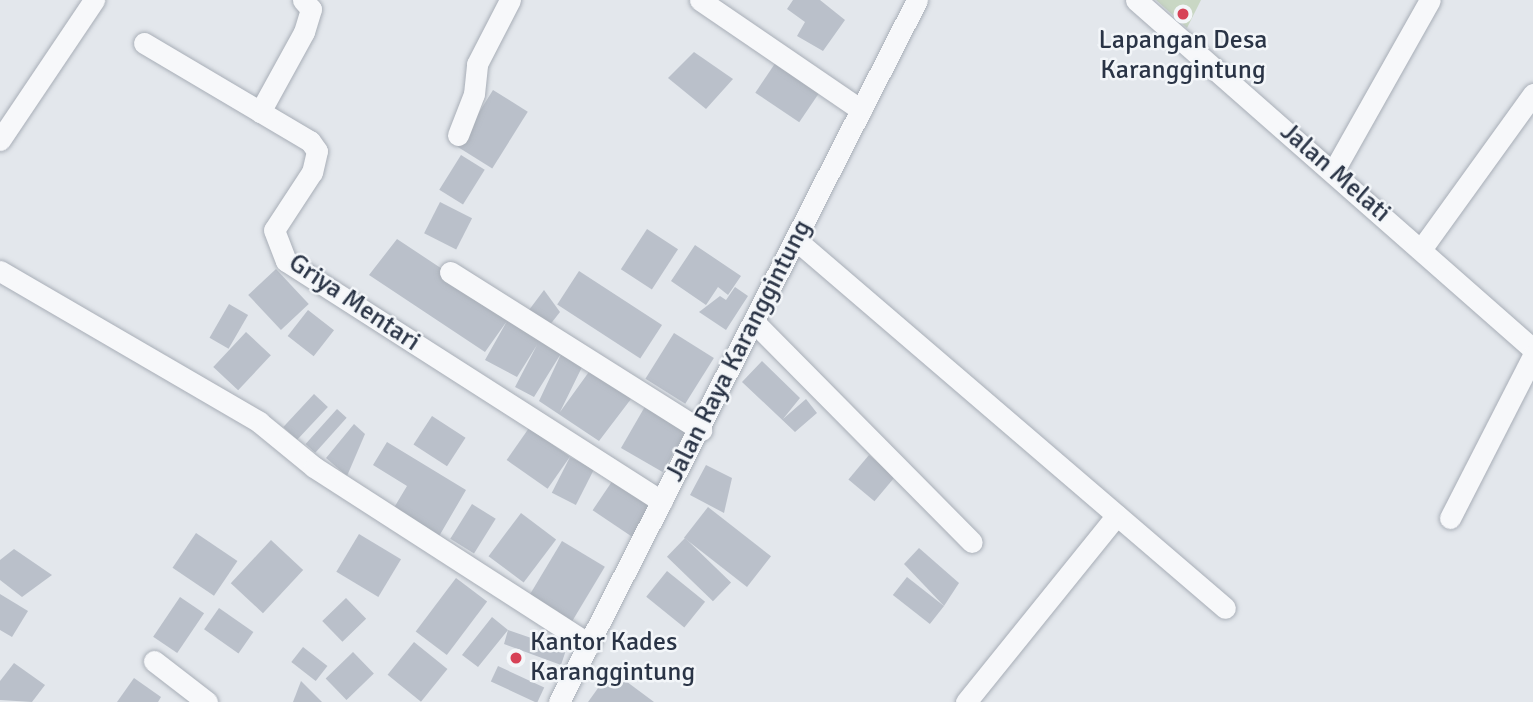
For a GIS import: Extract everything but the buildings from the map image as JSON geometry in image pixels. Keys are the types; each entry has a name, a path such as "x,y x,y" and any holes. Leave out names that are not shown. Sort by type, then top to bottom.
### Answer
{"street":[{"path":"0,140 94,0"},
{"path":"458,135 474,94 477,64 510,0"},
{"path":"700,0 861,110"},
{"name":"Jalan Raya Karanggintung","path":"559,702 701,430 917,0"},
{"name":"Jalan Melati","path":"1136,0 1422,248 1533,349"},
{"path":"1333,172 1430,0"},
{"path":"260,111 288,68 311,3"},
{"name":"Griya Mentari","path":"144,43 260,111 317,151 312,172 274,230 286,261 662,501"},
{"path":"1422,248 1533,94"},
{"path":"796,240 1225,608"},
{"path":"0,271 259,422 314,467 590,645"},
{"path":"450,272 701,430"},
{"path":"755,323 972,542"},
{"path":"1450,518 1533,356"},
{"path":"965,702 1116,515"},
{"path":"154,661 207,702"}],"green space":[{"name":"Lapangan Desa Karanggintung","path":"1156,0 1201,0 1187,28"}],"place":[{"name":"Lapangan Desa Karanggintung","path":"1183,14"},
{"name":"Kantor Kades Karanggintung","path":"516,658"}]}
